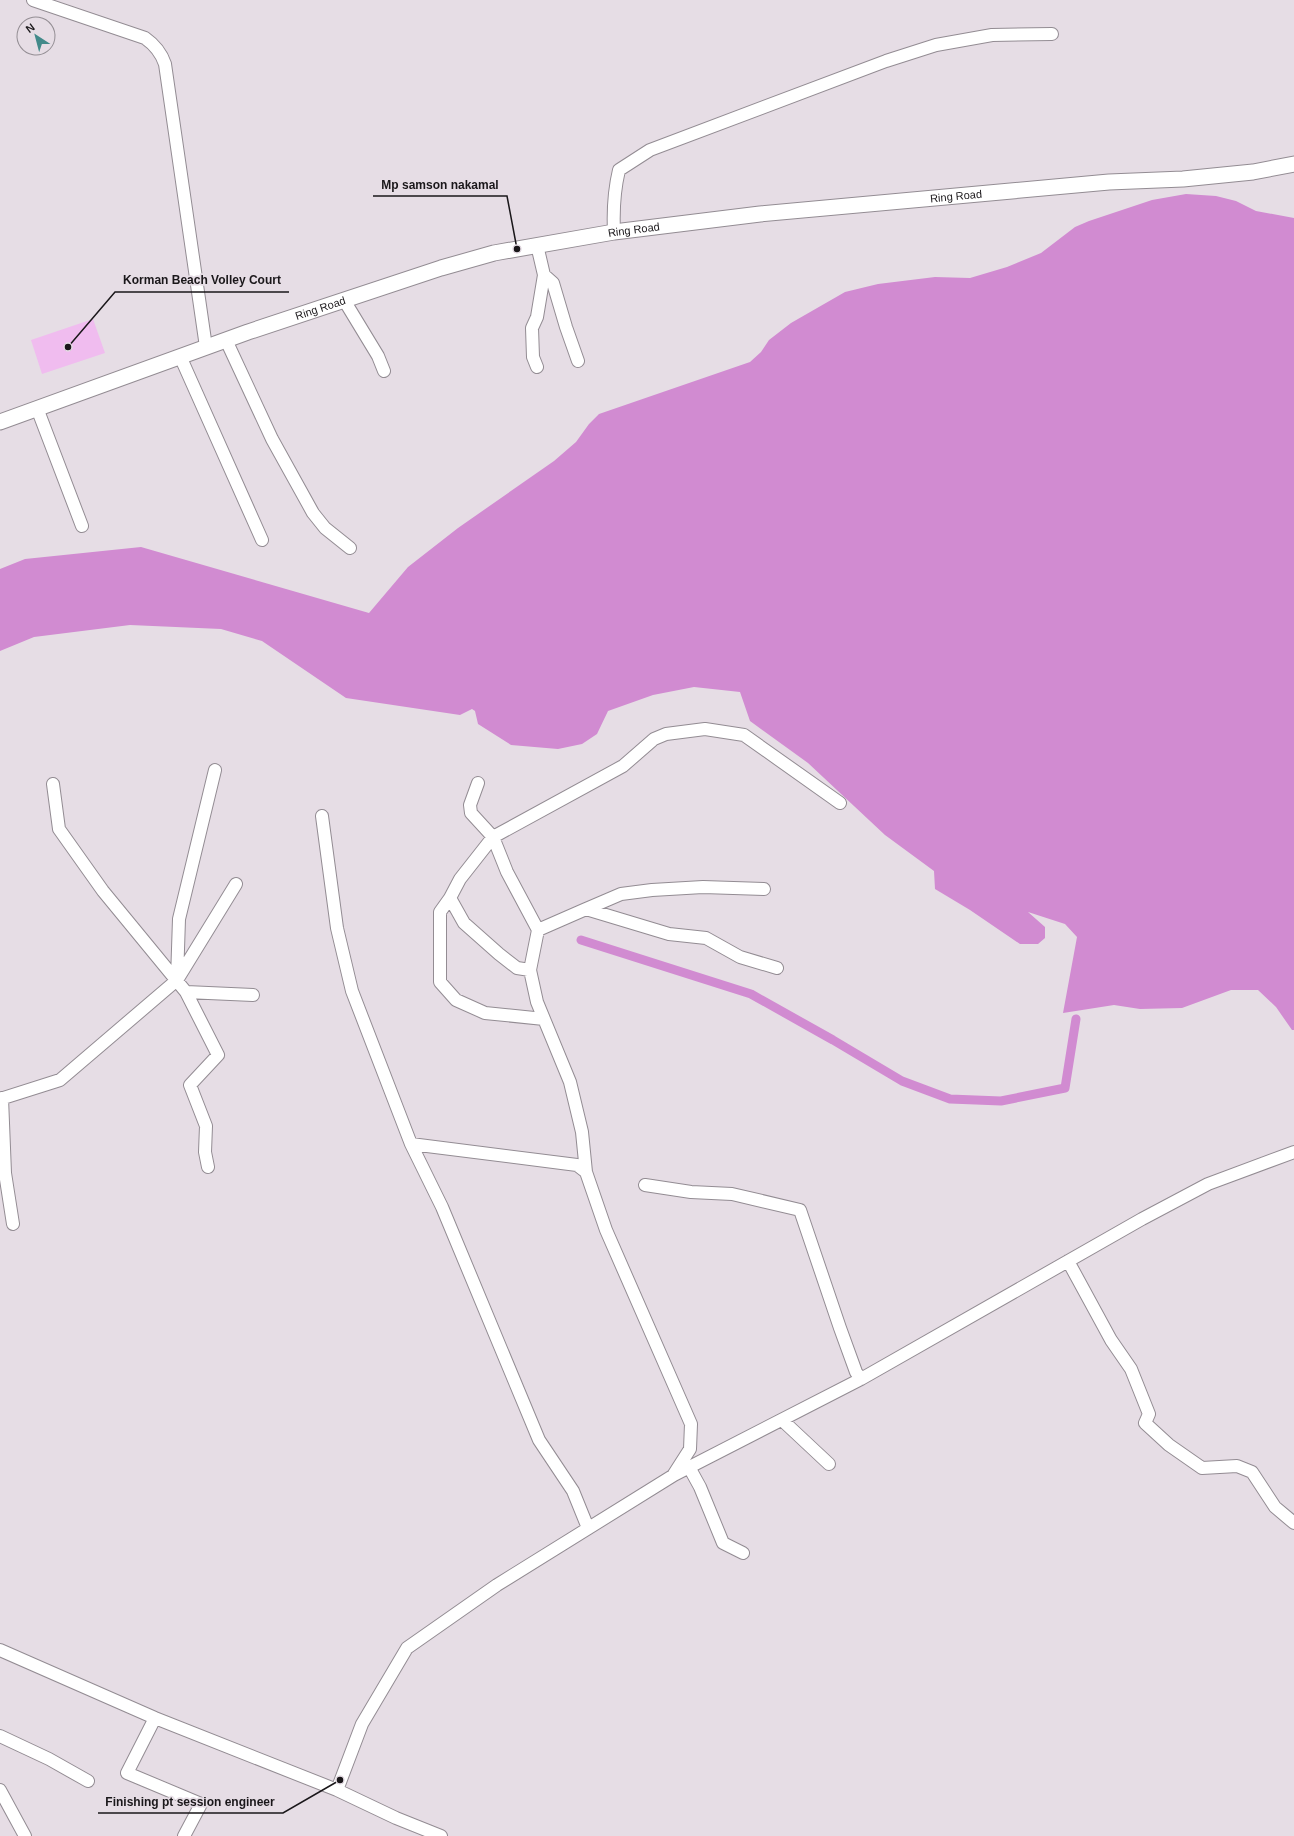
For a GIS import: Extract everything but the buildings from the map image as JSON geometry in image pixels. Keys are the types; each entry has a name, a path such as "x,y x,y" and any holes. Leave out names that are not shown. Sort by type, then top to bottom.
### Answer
{"main road":[{"name":"Ring Road","path":"0,422 226,340 451,265 494,253 614,232 760,214 1109,182 1183,179 1238,174 1294,164"}],"street":[{"path":"33,0 145,38 154,44 161,54 165,64 206,347"},
{"path":"614,232 613,208 619,170 650,150 886,61 936,45 992,35 1052,34"},
{"path":"537,245 544,275 537,317 532,328 533,357 537,367"},
{"path":"544,275 553,283 570,340 578,361"},
{"path":"344,300 378,356 384,372"},
{"path":"226,340 272,439 313,513 325,528 350,548"},
{"path":"180,356 262,540"},
{"path":"37,408 82,526"},
{"path":"544,1019 486,1013 456,1000 440,982 440,912 450,898 460,879 492,837 623,766 654,739 666,734 705,729 744,735 840,803"},
{"path":"177,980 180,919 215,770"},
{"path":"478,783 470,805 471,813 492,837 507,872 538,930 530,970 537,1002 570,1082 582,1132 586,1172 606,1230 691,1424 690,1450 674,1475"},
{"path":"53,784 59,829 103,891 186,992 218,1055 190,1085 206,1126 205,1152 208,1167"},
{"path":"322,816 337,928 352,991 411,1144 442,1207 539,1440 573,1491 588,1528"},
{"path":"13,1224 5,1173 1,1099 60,1080 177,980 236,884"},
{"path":"538,930 621,894 652,890 703,887 764,889"},
{"path":"450,898 464,923 517,968 530,970"},
{"path":"586,909 669,934 706,938 740,957 776,968"},
{"path":"186,992 253,995"},
{"path":"411,1144 577,1165 586,1172"},
{"path":"337,1790 362,1724 407,1648 497,1585 674,1475 861,1379 1068,1261 1208,1184 1294,1152"},
{"path":"645,1185 691,1192 732,1194 800,1210 840,1328 856,1372 861,1379"},
{"path":"1068,1261 1111,1340 1131,1369 1149,1414 1145,1424 1169,1445 1202,1468 1237,1466 1252,1472 1275,1507 1294,1523"},
{"path":"782,1420 829,1464"},
{"path":"689,1467 700,1487 723,1543 743,1553"},
{"path":"0,1650 154,1718 337,1790 396,1818 441,1836"},
{"path":"154,1718 127,1773 201,1804 184,1836"},
{"path":"0,1736 49,1759 88,1781"},
{"path":"0,1790 25,1836"}],"shaded area":[{"path":"1186,194 1216,196 1236,201 1256,211 1294,218 1294,1030 1292,1030 1276,1007 1258,990 1231,990 1182,1008 1140,1009 1114,1005 1063,1013 1077,937 1065,924 1028,912 1045,927 1045,938 1038,944 1020,944 970,910 935,889 934,871 885,835 808,763 750,721 740,692 694,687 653,695 608,711 597,734 582,744 558,749 511,745 478,724 475,711 472,709 460,715 346,698 262,641 221,629 130,625 34,637 0,651 0,569 25,559 141,547 369,613 408,567 458,528 554,461 576,442 589,424 599,414 750,362 761,352 769,340 791,323 845,292 878,284 935,277 970,278 1007,267 1041,253 1075,227 1089,221 1152,200"},
{"path":"93,319 105,353 42,374 31,340"}],"waterway":[{"path":"581,940 751,994 902,1081 950,1099 1001,1101 1065,1088 1076,1019"}],"place":[{"name":"Mp samson nakamal","path":"517,249"},
{"name":"Korman Beach Volley Court","path":"68,347"},
{"name":"Finishing pt session engineer","path":"340,1780"}]}
